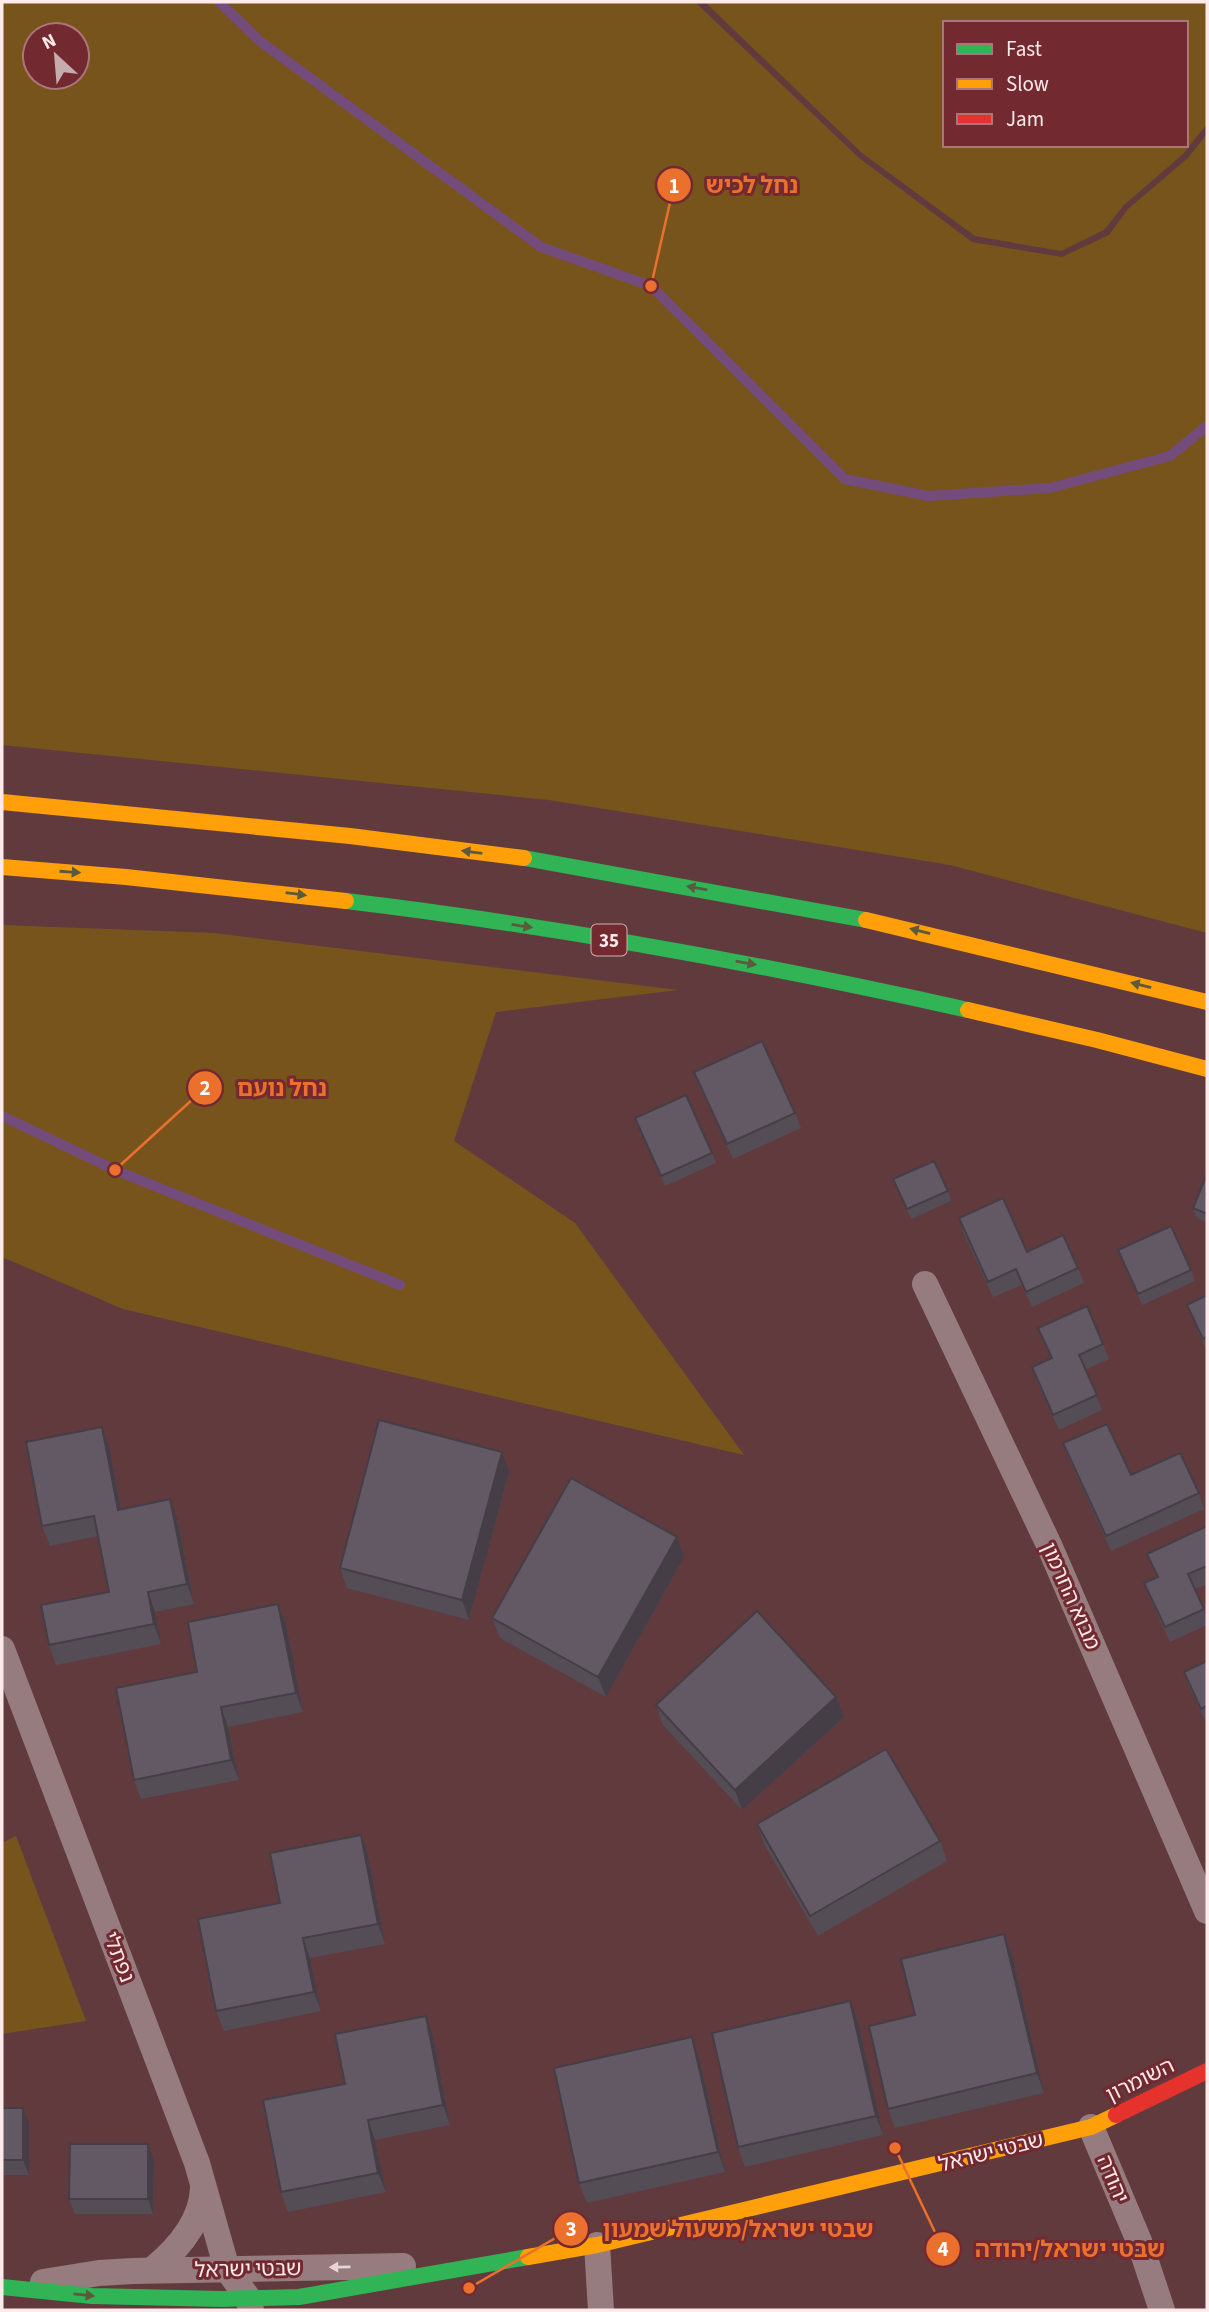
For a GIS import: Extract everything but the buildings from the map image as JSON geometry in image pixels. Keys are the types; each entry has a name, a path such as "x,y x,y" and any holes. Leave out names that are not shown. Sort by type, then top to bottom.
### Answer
{"main road":[{"path":"2,802 323,833 545,861 895,925 1207,1002"},
{"name":"35","path":"2,867 296,894 495,921 671,949 880,989 1143,1051 1207,1069"},
{"name":"השומרון","path":"1091,2127 1207,2071"},
{"name":"שבטי ישראל","path":"9,2287 222,2305 299,2297 597,2245 1091,2127"}],"street":[{"name":"מבוא החרמון","path":"925,1284 1049,1545 1207,1911"},
{"name":"נפתלי","path":"2,1649 202,2179 227,2269"},
{"name":"יהודה","path":"1091,2127 1139,2241 1162,2310"},
{"path":"152,2270 176,2248 191,2227 201,2206 202,2179"},
{"path":"597,2245 601,2310"},
{"name":"שבטי ישראל","path":"9,2287 99,2273 152,2270 482,2266"},
{"path":"227,2269 250,2304"},
{"path":"222,2305 227,2269"},
{"path":"309,2310 338,2291"}],"shaded area":[{"path":"2,2 695,2 859,158 972,242 1062,257 1109,235 1128,209 1188,158 1207,134 1207,933 950,865 549,800 2,745"},
{"path":"705,2 1207,2 1207,124 1183,154 1124,205 1104,230 1061,251 975,236 862,153"},
{"path":"2,925 214,933 678,990 496,1012 454,1141 575,1223 744,1455 123,1309 2,1257"},
{"path":"16,1836 86,2021 2,2034 2,1843"}],"waterway":[{"path":"219,2 261,42 541,247 651,286 845,479 928,496 1050,488 1170,456 1207,426"},
{"path":"2,1116 115,1170 400,1285"}],"traffic: fast":[{"path":"524,858 866,920"},
{"path":"346,901 580,934 813,977 968,1010"},
{"path":"2,2287 92,2296 222,2299 299,2297 528,2257"}],"traffic: slow":[{"path":"2,802 350,836 524,858"},
{"path":"2,867 126,877 346,901"},
{"path":"866,920 1207,1002"},
{"path":"968,1010 1207,1069"},
{"path":"528,2257 597,2245 1091,2127 1116,2115"}],"traffic: jam":[{"path":"1116,2115 1207,2071"}],"place":[{"name":"נחל לכיש","path":"651,286"},
{"name":"נחל נועם","path":"115,1170"},
{"name":"שבטי ישראל/יהודה","path":"895,2148"},
{"name":"שבטי ישראל/משעול שמעון","path":"469,2288"}]}
